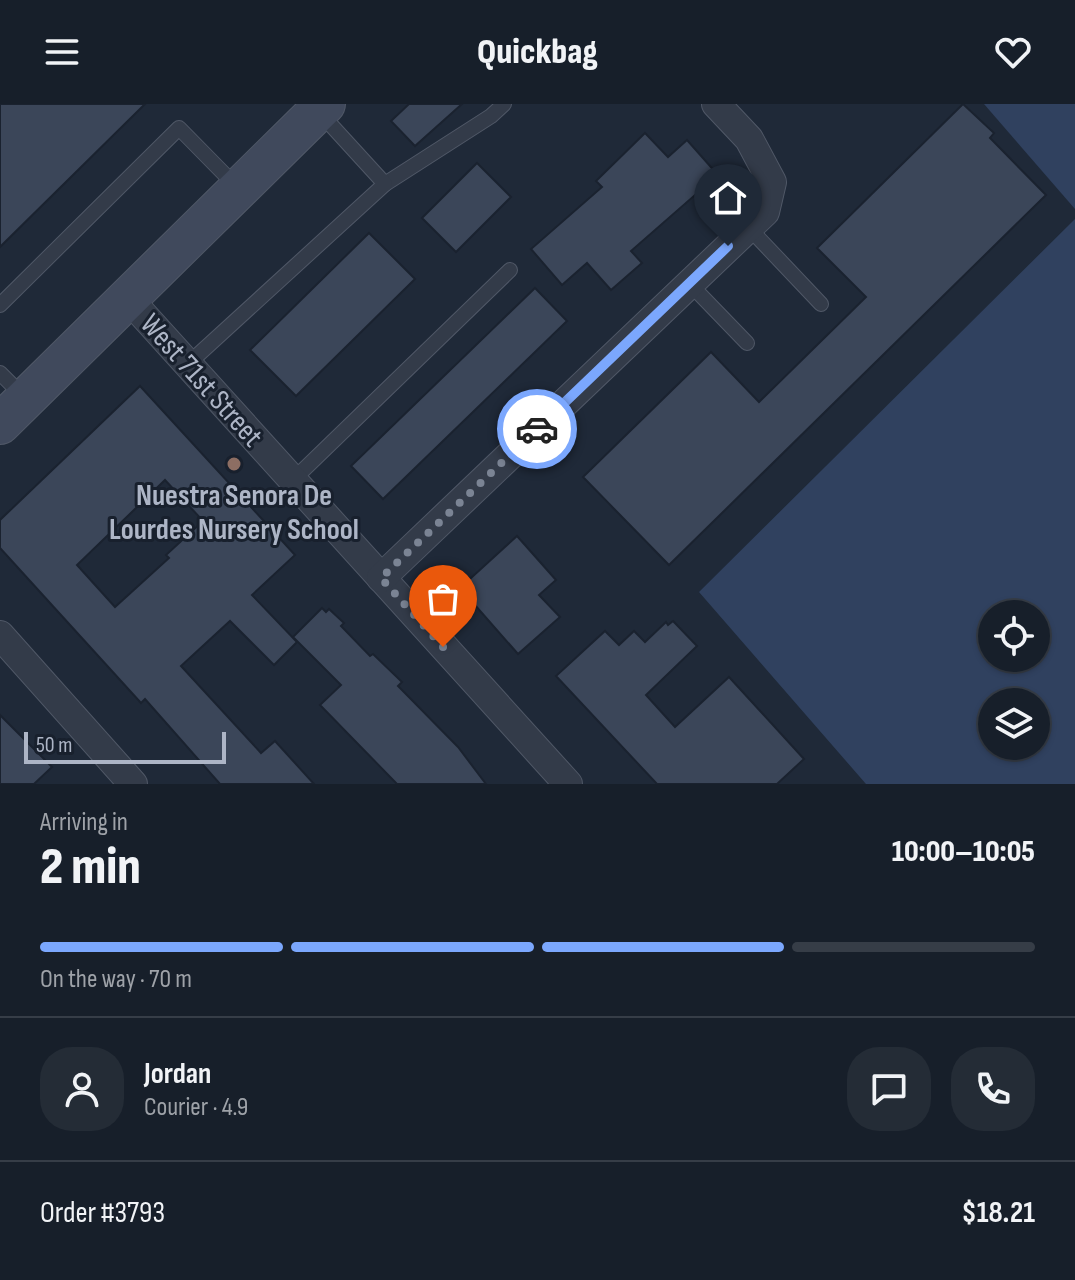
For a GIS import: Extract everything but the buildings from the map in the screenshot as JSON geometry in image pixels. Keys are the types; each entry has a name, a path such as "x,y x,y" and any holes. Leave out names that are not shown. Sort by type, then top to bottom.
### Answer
{"main road":[{"path":"8,399 127,297 322,107"}],"street":[{"path":"381,578 765,212 772,182 749,139 716,104"},
{"name":"West 71st Street","path":"127,297 568,784"},
{"path":"0,635 133,784"}],"lane":[{"path":"188,364 385,184 491,116 502,105"},
{"path":"322,107 385,184"},
{"path":"0,305 179,128 238,188"},
{"path":"748,227 821,304"},
{"path":"293,480 510,270"},
{"path":"689,283 747,343"}],"water":[{"path":"984,104 1075,104 1075,209"},
{"path":"1075,219 1075,784 866,784 699,592"}],"way so far":[{"path":"443,647 381,578 537,429"}],"place":[{"name":"Nuestra Senora De Lourdes Nursery School","path":"234,464"}],"route":[{"path":"537,429 728,246"}]}
